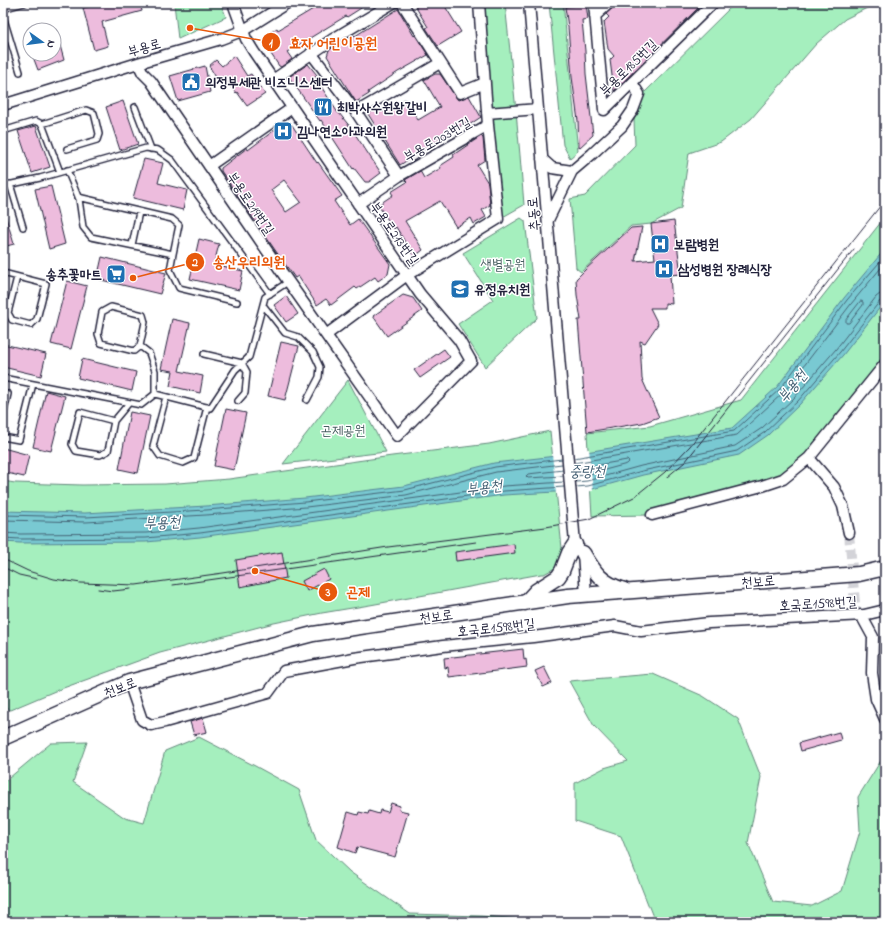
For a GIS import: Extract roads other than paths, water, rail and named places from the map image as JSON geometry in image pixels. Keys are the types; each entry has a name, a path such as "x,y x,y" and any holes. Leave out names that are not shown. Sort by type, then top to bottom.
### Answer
{"main road":[{"path":"526,603 536,591 558,577 569,553 579,549 593,570 600,577 611,586 627,591"},
{"name":"천보로","path":"3,738 129,682 313,634 586,595 859,574 885,568"}],"street":[{"name":"부용로213번길","path":"233,3 246,39 254,52 420,294 458,340 471,361 397,436"},
{"name":"부용로","path":"3,105 221,39 244,30 287,3"},
{"path":"273,80 311,53 393,3"},
{"name":"부용로203번길","path":"311,53 356,112 399,176 488,125 485,84 460,93 402,3"},
{"path":"479,3 485,84"},
{"name":"추동로","path":"529,3 564,423 579,549"},
{"name":"부용로185번길","path":"594,3 604,110 710,4"},
{"path":"595,16 609,3"},
{"name":"부용로219번길","path":"138,63 143,73 151,82 288,282 397,436"},
{"path":"356,112 440,63"},
{"path":"547,222 572,171 622,126 633,110 638,94 632,83"},
{"path":"209,166 292,108"},
{"path":"487,113 538,109"},
{"path":"326,335 407,275 498,219 488,125"},
{"path":"542,159 552,168 572,171"},
{"path":"358,204 399,176"},
{"path":"652,515 783,479 809,458 885,364"},
{"path":"809,458 834,487 843,506 849,533"},
{"path":"579,549 586,595"},
{"name":"호국로1598번길","path":"129,682 142,720 151,725 268,693 284,671 354,658 615,626 641,631 709,623 861,615 885,610"},
{"path":"861,615 873,637 872,673 876,699 885,719"}],"lane":[{"path":"3,9 24,3"},
{"path":"3,16 20,72"},
{"path":"136,107 151,149"},
{"path":"42,124 86,110 94,113 99,134 97,140 67,149"},
{"path":"3,131 36,121 42,124 60,172"},
{"path":"3,186 146,148 158,150 172,160 270,294"},
{"path":"67,170 78,197 83,227 91,237 173,254"},
{"path":"10,184 23,227"},
{"path":"78,197 172,219 178,225 170,270 179,288 237,302"},
{"path":"132,246 139,212"},
{"path":"3,274 17,277 46,284 37,319 31,325 12,320 8,313 17,277"},
{"path":"155,394 210,408 235,370 249,357 265,297 288,282"},
{"path":"263,305 285,333 298,337 313,352 320,367 319,377 306,400"},
{"path":"111,307 143,315 145,322 140,346 134,351 101,343 98,334 102,312 111,307"},
{"path":"140,346 149,353 154,371 155,394"},
{"path":"204,354 242,363"},
{"path":"238,400 245,393 246,372 242,363"},
{"path":"3,378 141,405 155,394"},
{"path":"3,437 19,440 33,384"},
{"path":"3,416 8,394"},
{"path":"166,397 153,446 160,456 183,464 194,458 208,407"},
{"path":"114,421 80,412 72,444 76,451 100,455 108,451 114,421 129,403"}],"water":[{"name":"중랑천","path":"885,249 885,301 843,355 800,404 768,435 739,455 643,475 589,490 504,495 200,537 146,542 3,542 3,511 85,513 206,506 305,498 404,486 494,463 574,454 732,428 777,387 844,298"}],"tunnel":[{"path":"849,533 856,615"}],"tram line":[{"path":"3,559 28,571 54,579 81,583 136,585 388,547 546,527 589,519 634,497 665,472 690,446 885,200"},
{"path":"667,477 685,462 854,249"},
{"path":"173,585 476,542"},
{"path":"3,567 19,575 37,579"},
{"path":"98,589 113,591 131,589"}],"place":[{"name":"효자 어린이공원","path":"190,28"},
{"name":"의정부세관 비즈니스센터","path":"191,82"},
{"name":"최박사수원왕갈비","path":"323,107"},
{"name":"김나연소아과의원","path":"283,131"},
{"name":"보람병원","path":"660,244"},
{"name":"삼성병원 장례식장","path":"664,269"},
{"name":"송추꽃마트","path":"116,274"},
{"name":"송산우리의원","path":"133,278"},
{"name":"유정유치원","path":"460,289"},
{"name":"곤제","path":"255,571"}],"park label":[{"name":"샛별공원","path":"503,264"},
{"name":"곤제공원","path":"343,430"}],"water label":[{"name":"부용천","path":"792,386"},
{"name":"부용천","path":"484,487"},
{"name":"부용천","path":"162,522"}]}
